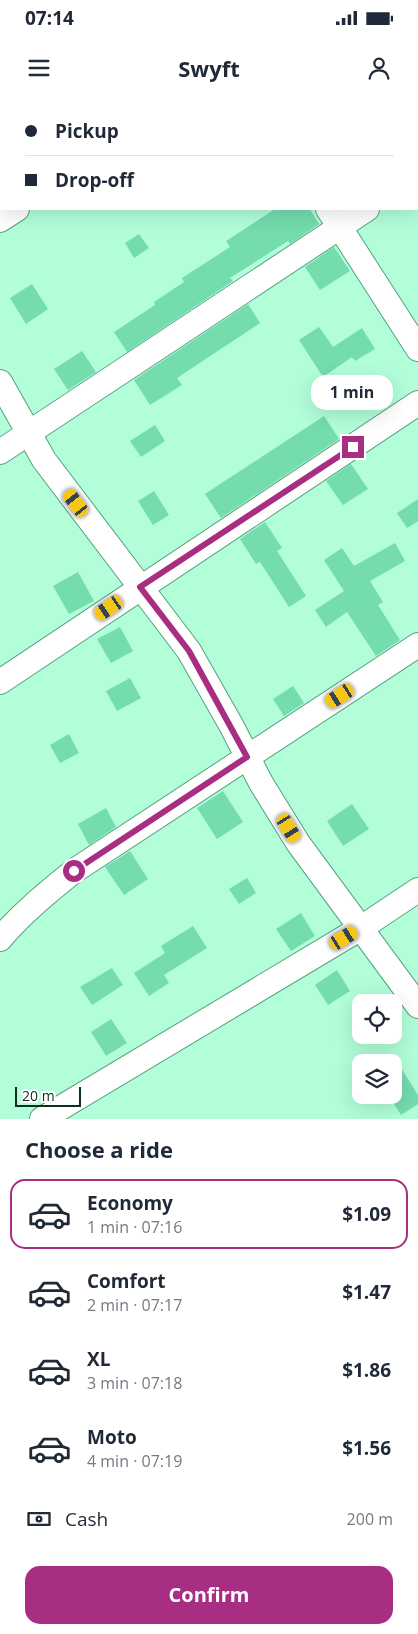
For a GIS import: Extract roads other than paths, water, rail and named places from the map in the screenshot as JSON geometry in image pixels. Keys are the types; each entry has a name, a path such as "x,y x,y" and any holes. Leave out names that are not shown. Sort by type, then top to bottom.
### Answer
{"street":[{"path":"0,220 15,210"},
{"path":"0,452 334,218 362,210"},
{"path":"334,218 418,349"},
{"path":"0,382 44,460 189,651 261,783 298,843 418,1006"},
{"path":"0,682 418,403"},
{"path":"0,939 42,897 74,871 418,645"},
{"path":"42,1119 361,928 418,890"}]}
